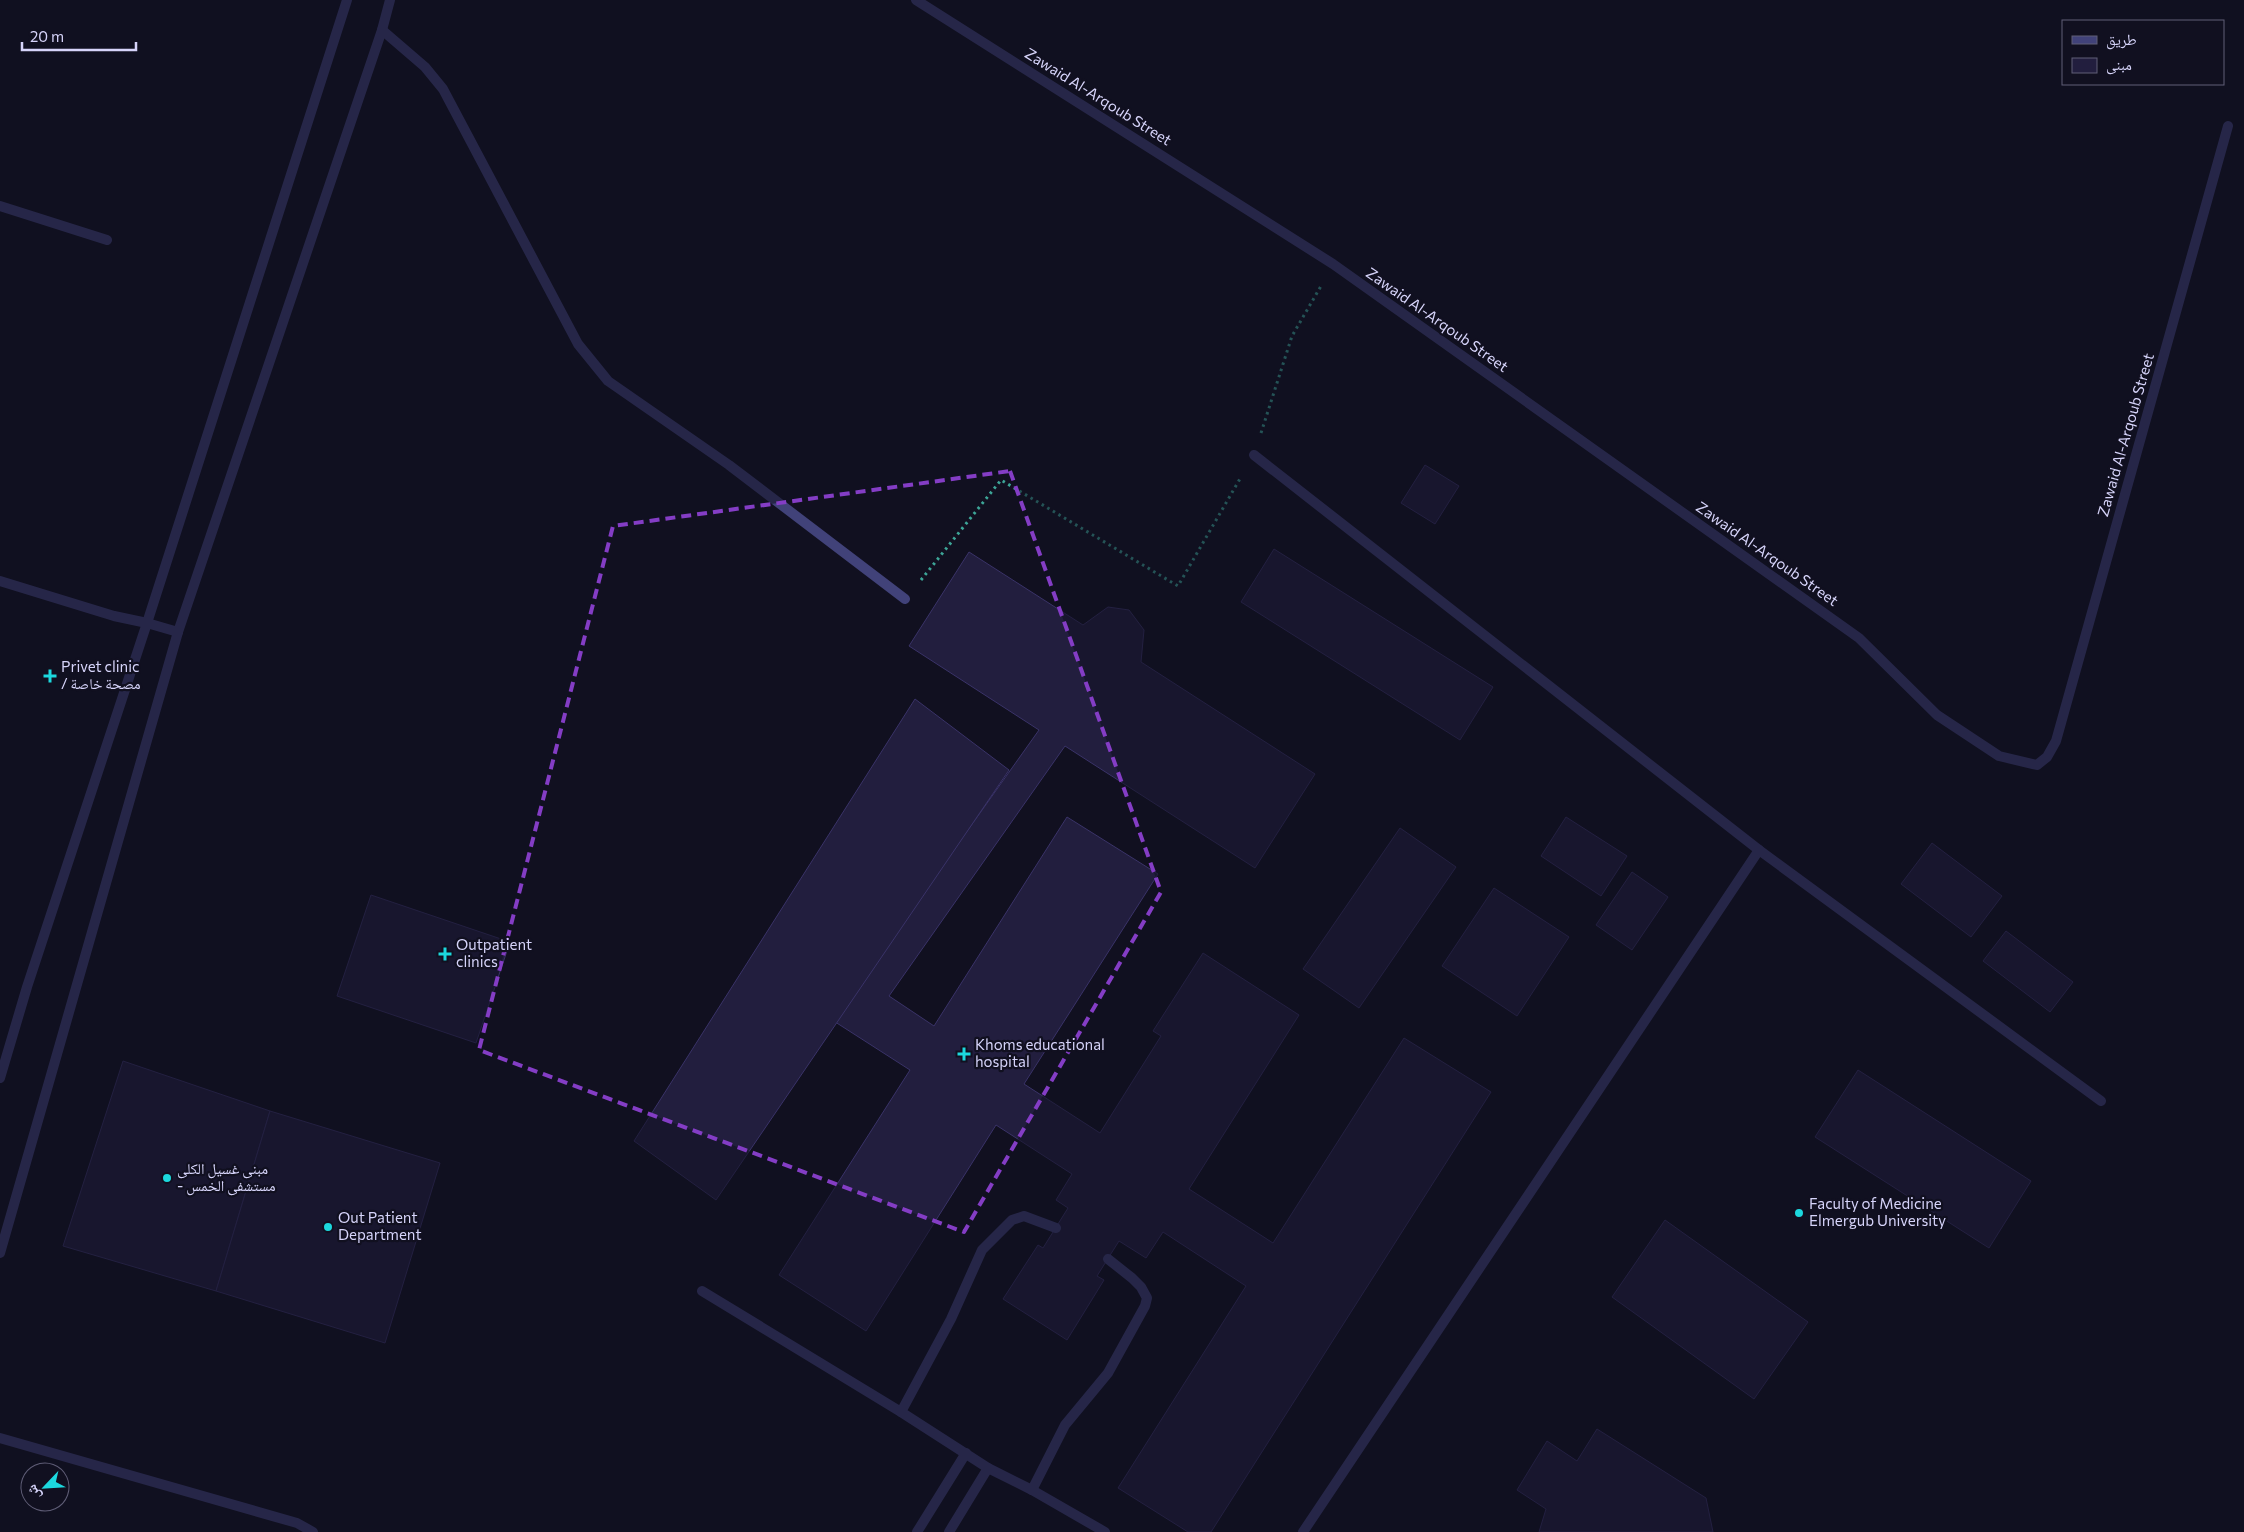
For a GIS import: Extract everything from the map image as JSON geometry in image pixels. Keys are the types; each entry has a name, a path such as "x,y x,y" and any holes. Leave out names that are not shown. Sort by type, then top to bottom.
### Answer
{"street":[{"path":"0,1078 36,959 147,623 346,0"},
{"path":"0,1253 178,632 382,30 390,0"},
{"name":"Zawaid Al-Arqoub Street","path":"916,0 1334,264 1859,638 1938,714 1999,756 2037,764 2047,758 2056,741 2228,126"},
{"path":"382,30 425,67 443,89 578,344 608,380 729,465 905,599"},
{"path":"0,206 107,240"},
{"path":"1254,455 1760,850 2101,1101"},
{"path":"0,581 114,616 178,632"},
{"path":"1303,1532 1760,850"},
{"path":"901,1412 951,1319 982,1250 1012,1220 1020,1217 1032,1218 1056,1228"},
{"path":"1032,1490 1065,1425 1108,1373 1145,1306 1147,1298 1141,1287 1108,1259"},
{"path":"702,1290 901,1412 988,1468 1032,1490 1105,1532"},
{"path":"0,1438 298,1523 313,1532"},
{"path":"917,1532 966,1454"},
{"path":"949,1532 988,1468"}],"path":[{"path":"905,599 1001,480 1178,586 1204,538 1254,455 1292,336 1334,264"}],"highlighted area":[{"path":"1010,471 1161,892 964,1232 479,1050 613,526"}],"building":[{"path":"1425,465 1459,486 1435,524 1401,503"},
{"path":"1274,549 1493,687 1460,740 1241,602"},
{"name":"Khoms educational hospital","path":"969,552 1083,625 1108,607 1129,610 1144,630 1141,662 1315,774 1255,868 1065,746 889,996 934,1026 1067,817 1158,874 1024,1084 1100,1133 1161,1036 1153,1031 1203,953 1299,1015 1189,1189 1273,1243 1404,1038 1491,1092 1211,1532 1188,1532 1118,1488 1246,1286 1163,1232 1146,1258 1119,1241 1097,1276 1104,1280 1067,1340 1003,1299 1038,1245 1043,1248 1068,1208 1056,1200 1072,1174 996,1125 866,1331 779,1275 910,1070 815,1009 842,967 862,979 1039,730 909,646"},
{"path":"915,699 1009,770 716,1200 634,1141"},
{"path":"1566,817 1627,856 1601,896 1541,856"},
{"path":"1400,828 1456,867 1359,1008 1303,969"},
{"path":"1932,843 2002,896 1971,937 1901,884"},
{"path":"1632,872 1668,897 1632,950 1596,925"},
{"path":"1494,888 1569,937 1517,1016 1442,966"},
{"path":"371,895 510,942 476,1043 337,996"},
{"path":"2006,931 2073,982 2050,1012 1983,961"},
{"name":"مبنى غسيل الكلى - مستشفى الخمس","path":"123,1061 270,1111 216,1291 63,1246"},
{"path":"1858,1070 2031,1181 1989,1248 1815,1137"},
{"name":"Out Patient Department","path":"270,1111 440,1163 385,1343 216,1291"},
{"path":"1665,1220 1808,1322 1754,1399 1612,1297"},
{"path":"1597,1429 1706,1498 1713,1532 1539,1532 1546,1509 1517,1490 1547,1441 1577,1461"}],"place":[{"name":"Privet clinic / مصحة خاصة","path":"50,676"},
{"name":"Outpatient clinics","path":"445,954"},
{"name":"Khoms educational hospital","path":"964,1054"},
{"name":"مبنى غسيل الكلى - مستشفى الخمس","path":"167,1178"},
{"name":"Faculty of Medicine Elmergub University","path":"1799,1213"},
{"name":"Out Patient Department","path":"328,1227"}]}
